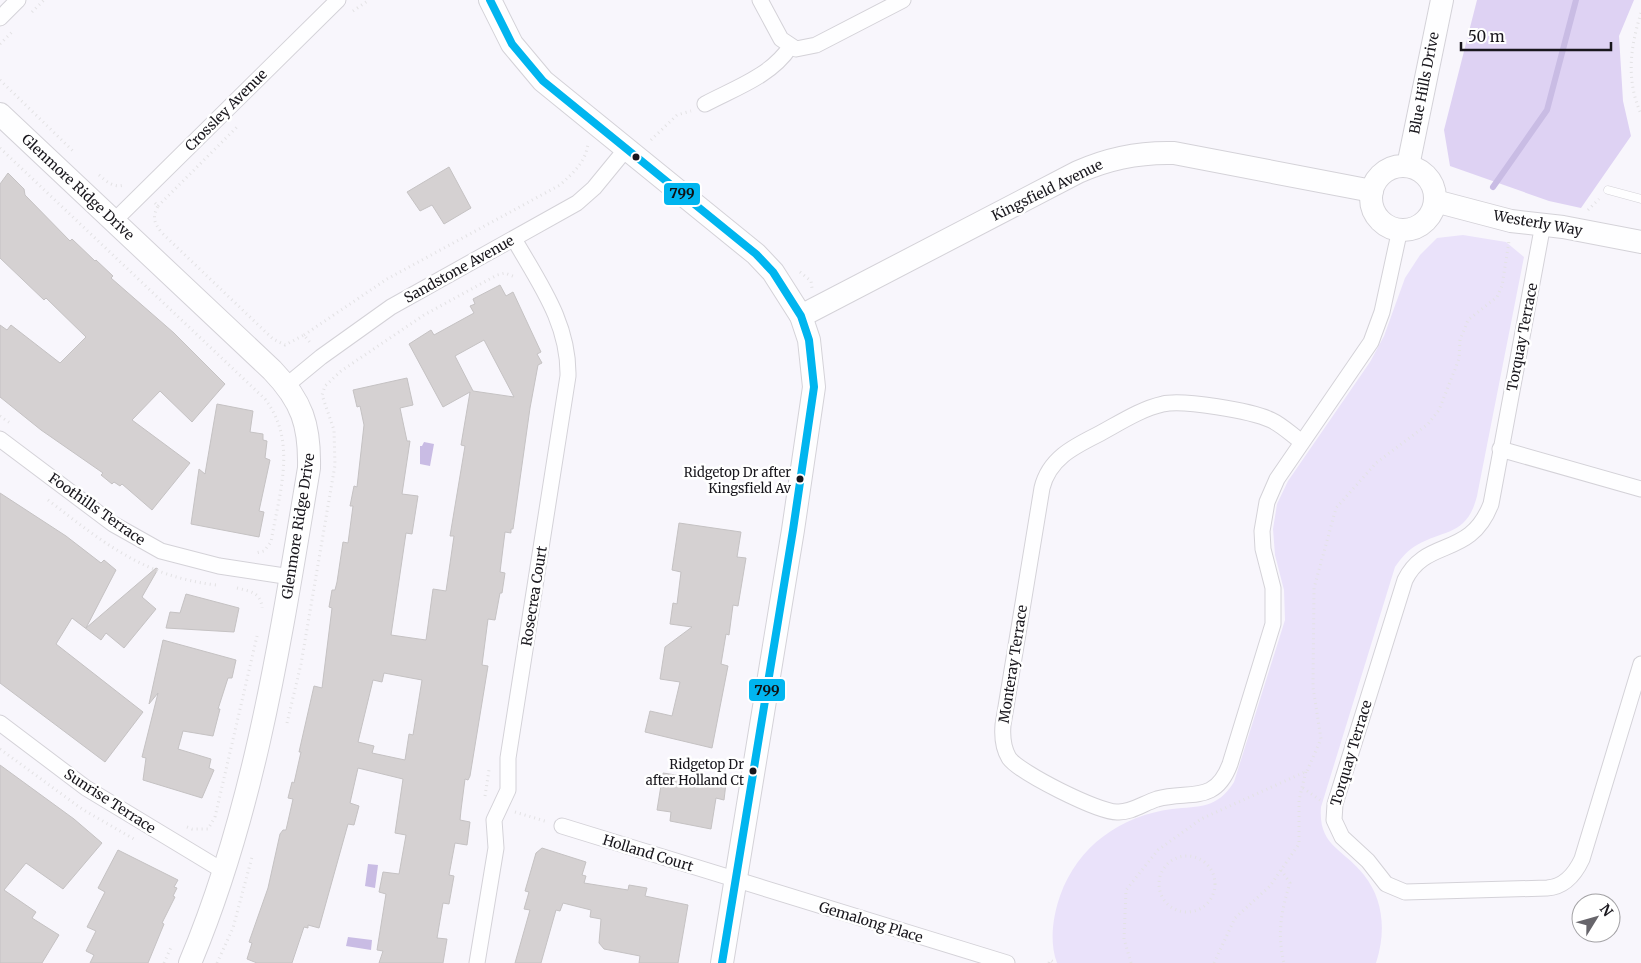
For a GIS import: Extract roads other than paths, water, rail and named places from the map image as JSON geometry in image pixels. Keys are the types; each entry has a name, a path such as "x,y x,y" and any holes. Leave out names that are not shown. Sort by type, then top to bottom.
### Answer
{"street":[{"path":"0,18 18,0"},
{"name":"Crossley Avenue","path":"114,221 338,0"},
{"path":"490,0 502,28 531,68 557,93 756,254 773,272 801,316 809,340 814,387 793,530 722,963"},
{"path":"760,0 776,32 790,47 806,49 903,0"},
{"name":"Blue Hills Drive","path":"1408,166 1442,0"},
{"path":"705,104 770,70 780,61 790,47"},
{"name":"Glenmore Ridge Drive","path":"0,114 287,385 306,423 310,447 309,468 272,684 225,872 190,963"},
{"name":"Sandstone Avenue","path":"287,385 321,357 391,307 577,203 594,188 626,149"},
{"name":"Kingsfield Avenue","path":"801,316 1078,172 1113,159 1147,153 1174,153 1372,191"},
{"path":"1408,166 1425,174 1434,192 1435,201 1427,219 1410,229 1400,229 1390,227 1375,212 1372,191 1375,182 1389,169 1408,166"},
{"name":"Westerly Way","path":"1435,201 1511,220 1641,242"},
{"name":"Torquay Terrace","path":"1543,224 1491,504 1480,526 1460,542 1422,558 1409,571 1335,804 1334,815 1339,832 1368,861 1386,884 1405,892 1547,888 1563,883 1574,874 1582,859 1641,664"},
{"name":"Monteray Terrace","path":"1302,442 1270,419 1191,402 1173,402 1148,408 1071,449 1054,463 1046,475 1042,488 1003,725 1005,748 1019,769 1100,808 1119,813 1161,798 1197,796 1219,784 1230,764 1273,624 1273,588 1262,540 1265,507 1277,479 1367,349 1378,326 1400,229"},
{"name":"Rosecrea Court","path":"477,963 496,848 494,820 508,790 508,758 566,392 568,363 562,326 514,239"},
{"name":"Foothills Terrace","path":"0,439 113,524 144,543 179,557 291,578"},
{"path":"1500,449 1641,489"},
{"name":"Sunrise Terrace","path":"0,723 86,788 225,872"},
{"name":"Holland Court","path":"562,826 735,880"},
{"name":"Gemalong Place","path":"735,880 1007,963"}],"lane":[{"path":"1608,190 1641,199"}],"waterway":[{"path":"1493,187 1547,110 1576,0"}],"place":[{"name":"Ridgetop Dr after Kingsfield Av","path":"800,479"},
{"name":"Ridgetop Dr after Holland Ct","path":"753,771"}]}
